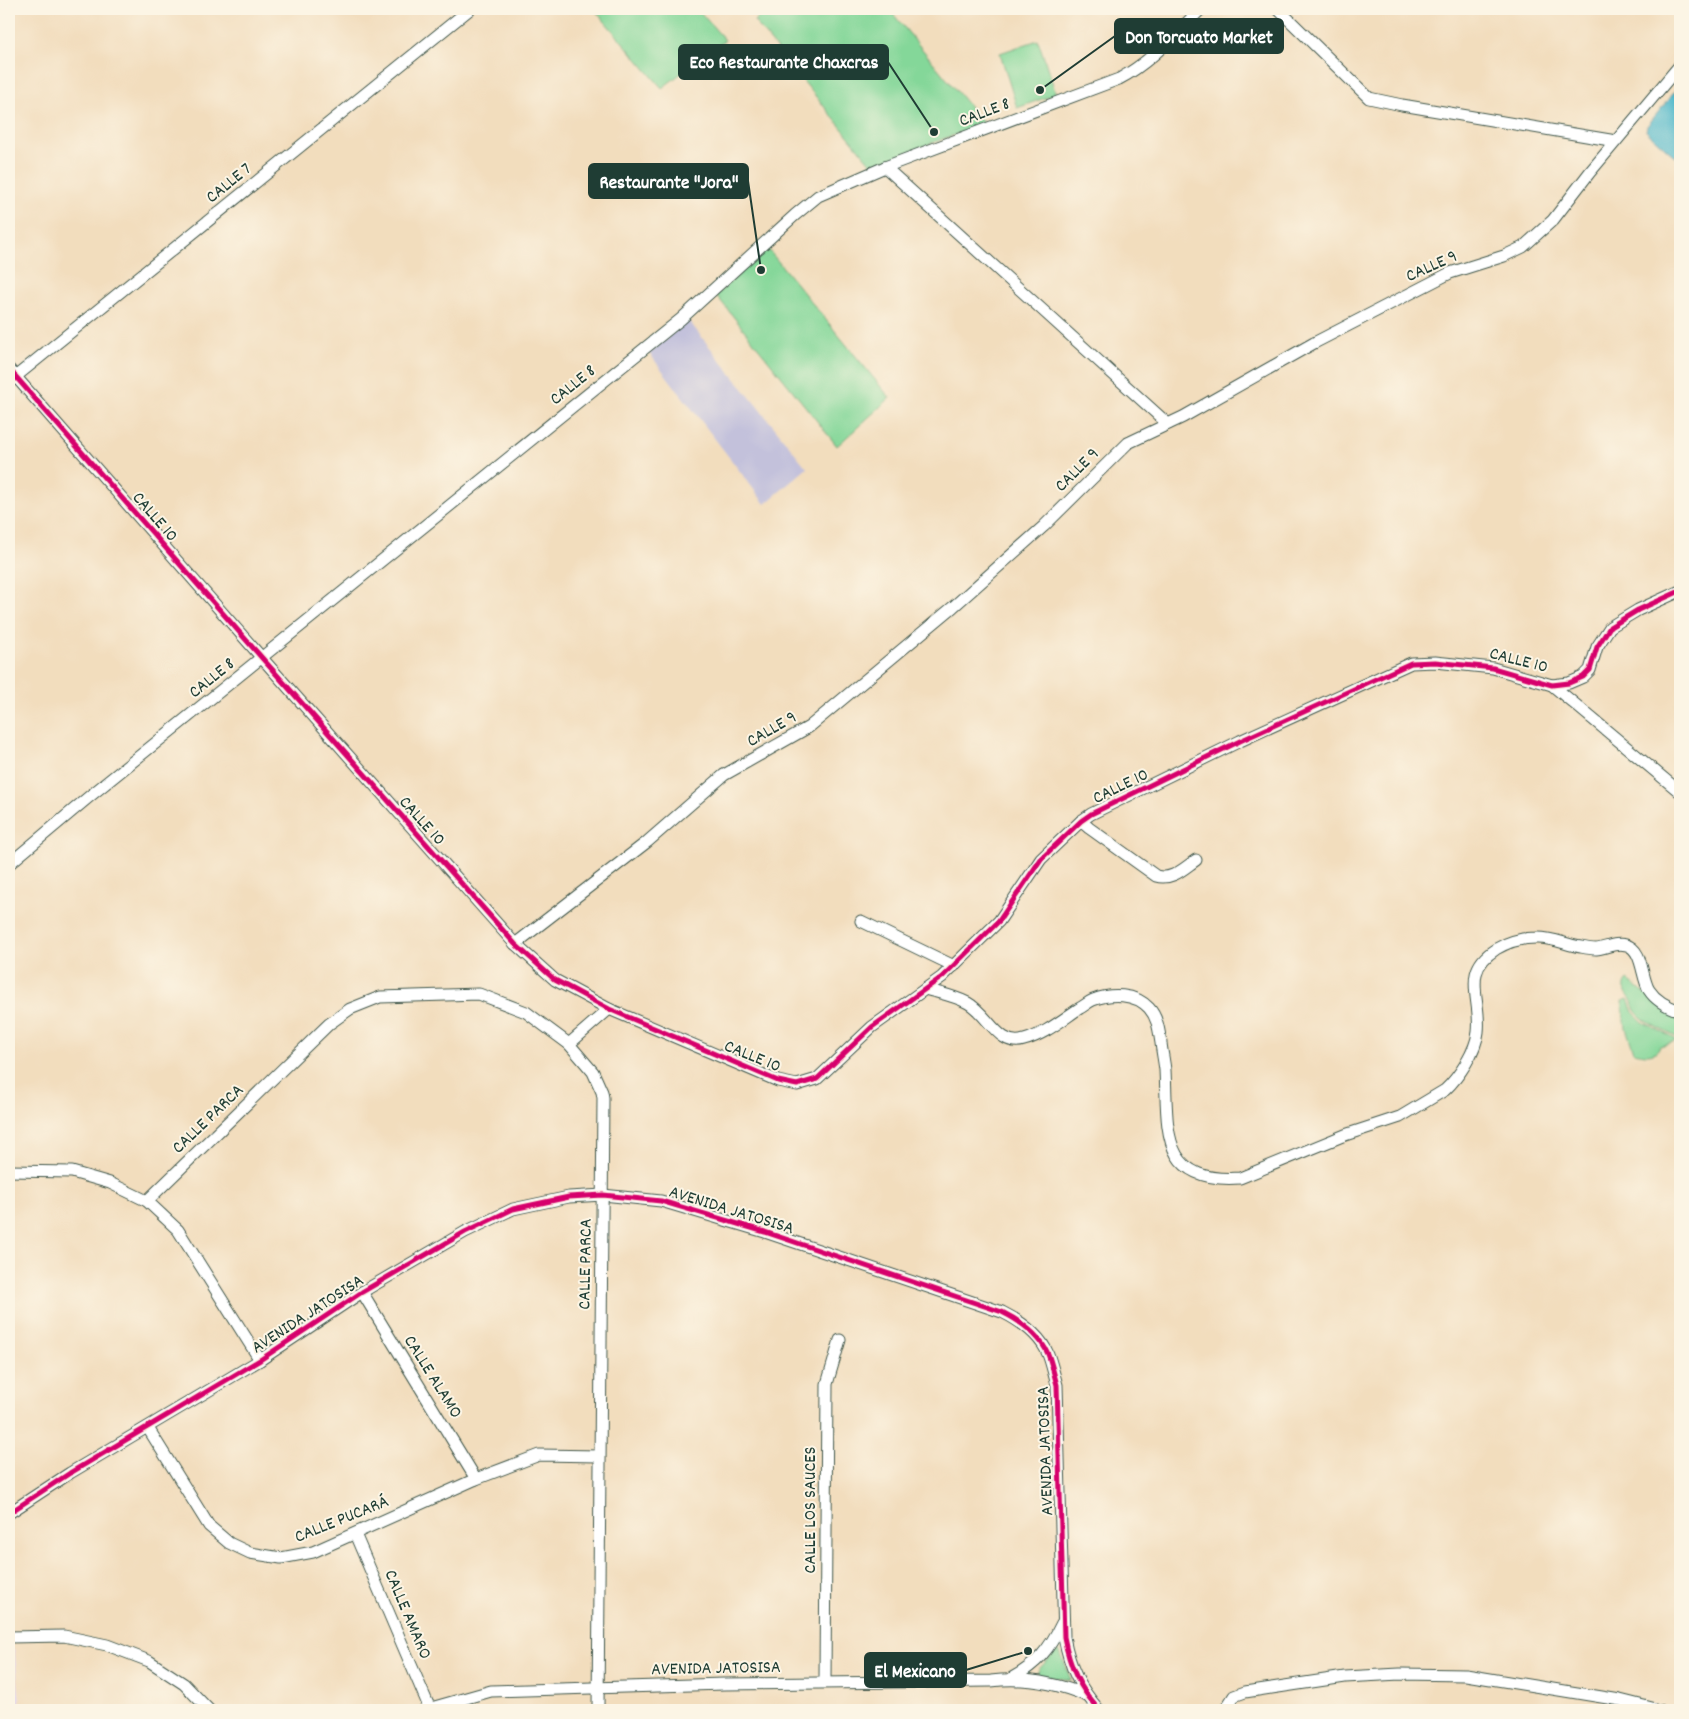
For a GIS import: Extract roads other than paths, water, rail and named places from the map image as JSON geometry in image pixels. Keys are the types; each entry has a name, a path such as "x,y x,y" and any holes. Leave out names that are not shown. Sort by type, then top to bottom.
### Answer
{"street":[{"name":"CALLE 7","path":"11,376 470,9"},
{"name":"CALLE 8","path":"9,864 90,796 681,319 807,204 828,190 885,167 1118,79 1147,61 1200,9"},
{"path":"1278,9 1369,98 1616,141"},
{"name":"CALLE 9","path":"515,944 647,842 724,775 809,727 953,607 1044,526 1128,444 1168,424 1314,343 1450,273 1504,256 1522,247 1553,220 1680,65"},
{"path":"885,167 1168,424"},
{"name":"CALLE 10","path":"11,376 515,944 554,980 609,1009 778,1081 797,1084 816,1079 872,1027 942,977 954,966 999,921 1041,859 1091,814 1240,741 1411,663 1435,662 1493,668 1552,685 1569,683 1583,677 1590,670 1597,648 1610,628 1638,610 1680,591"},
{"path":"1552,685 1680,792"},
{"path":"1081,821 1156,876 1162,878 1170,877 1196,860"},
{"path":"861,921 954,966"},
{"path":"925,989 954,997 967,1003 977,1009 1000,1035 1016,1042 1039,1034 1092,1000 1117,995 1130,996 1142,1002 1150,1009 1158,1024 1165,1068 1167,1127 1174,1150 1181,1162 1189,1169 1201,1175 1224,1179 1240,1178 1345,1135 1400,1117 1450,1085 1471,1055 1477,1041 1479,1022 1475,991 1476,971 1485,956 1501,946 1518,940 1537,938 1552,939 1579,947 1596,949 1618,944 1628,945 1636,951 1640,959 1644,980 1650,991 1662,1002 1680,1011"},
{"name":"CALLE PARCA","path":"147,1201 329,1024 350,1009 380,997 479,994 526,1012 569,1044 593,1072 602,1092 603,1195 598,1710"},
{"path":"569,1044 609,1009"},
{"path":"9,1171 72,1172 110,1183 147,1201 178,1230 260,1360"},
{"name":"AVENIDA JATOSISA","path":"9,1513 70,1473 260,1360 362,1292 465,1232 513,1209 569,1197 603,1195 661,1201 775,1235 1002,1312 1018,1320 1040,1340 1048,1354 1056,1385 1064,1638 1072,1668 1087,1696 1099,1710"},
{"name":"CALLE ALAMO","path":"362,1292 476,1479"},
{"name":"CALLE LOS SAUCES","path":"825,1682 827,1384 840,1340"},
{"name":"CALLE PUCARÁ","path":"148,1428 209,1526 229,1543 250,1553 281,1558 313,1552 476,1479 539,1455 599,1456"},
{"name":"CALLE AMARO","path":"355,1534 427,1710"},
{"name":"AVENIDA JATOSISA","path":"1012,1678 1028,1669 1043,1656 1063,1622"},
{"path":"9,1637 64,1636 107,1645 149,1661 184,1684 209,1710"},
{"path":"1225,1710 1234,1696 1245,1692 1346,1677 1400,1674 1466,1675 1620,1700 1660,1710"},
{"name":"AVENIDA JATOSISA","path":"427,1710 491,1691 1012,1678 1050,1682 1087,1696"}],"water":[{"path":"1680,85 1680,161 1646,131 1647,126"}],"place":[{"name":"Don Torcuato Market","path":"1040,90"},
{"name":"Eco Restaurante Chaxcras","path":"934,132"},
{"name":"Restaurante \"Jora\"","path":"761,270"},
{"name":"El Mexicano","path":"1028,1651"}]}
